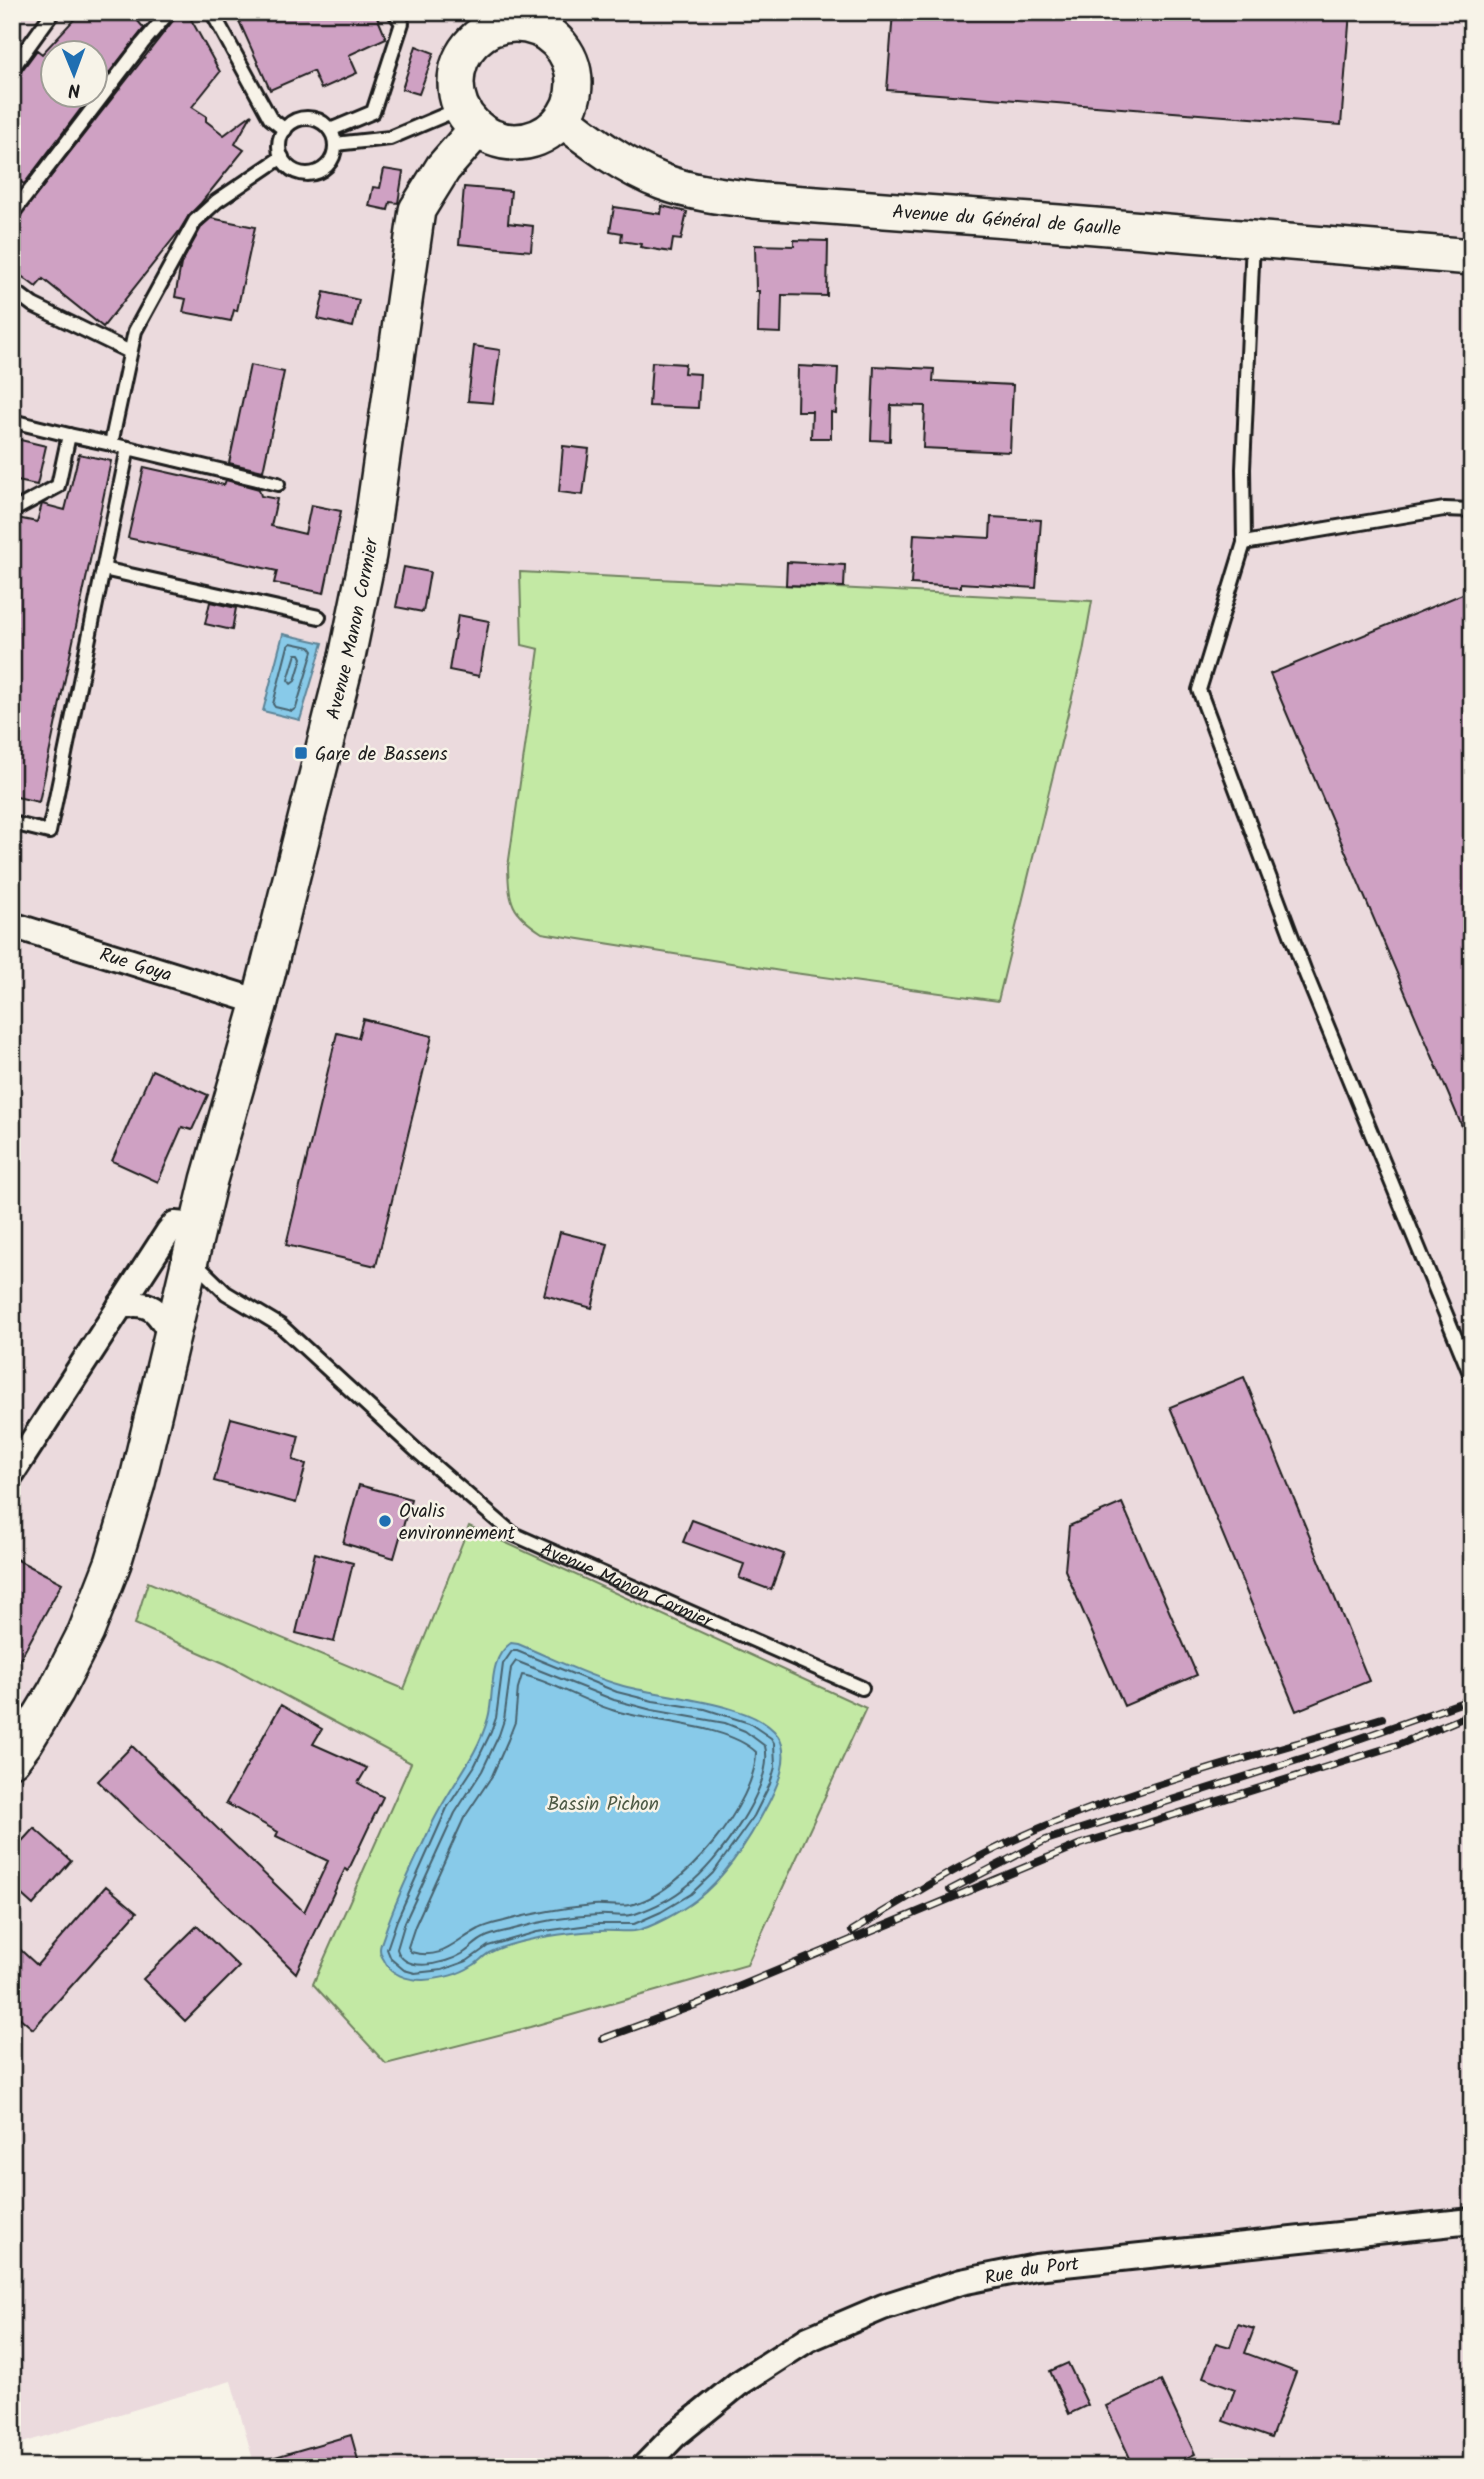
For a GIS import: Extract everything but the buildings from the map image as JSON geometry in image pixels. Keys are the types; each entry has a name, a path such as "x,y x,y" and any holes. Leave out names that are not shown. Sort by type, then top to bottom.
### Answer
{"street":[{"path":"518,18 552,36 565,50 572,67 574,85 571,103 562,119 548,132 531,140 512,142 494,139 469,118 457,98 455,79 459,61 468,45 482,32 518,18"},
{"name":"Avenue Manon Cormier","path":"12,1759 56,1691 86,1632 113,1563 137,1483 194,1242 260,1002 347,657 368,555 417,210 469,118"},
{"name":"Avenue du Général de Gaulle","path":"562,119 602,150 662,181 715,195 1472,257"},
{"name":"Rue Goya","path":"12,925 260,1002"},
{"path":"12,1473 169,1231 175,1224 194,1242"},
{"path":"120,1306 134,1303 147,1305 160,1314 173,1335"},
{"name":"Rue du Port","path":"644,2467 675,2435 738,2384 808,2339 883,2307 961,2282 1036,2267 1472,2221"}],"lane":[{"path":"12,69 53,12"},
{"path":"12,214 169,12"},
{"path":"212,12 270,118 285,130"},
{"path":"330,130 373,112 402,23 394,12"},
{"path":"335,144 390,138 469,118"},
{"path":"302,119 320,122 330,130 335,144 331,161 317,172 299,173 291,169 282,157 279,145 285,130 302,119"},
{"path":"111,444 135,331 195,221 217,201 282,157"},
{"path":"1253,239 1243,469 1244,543 1199,690 1305,972 1472,1378"},
{"path":"12,289 33,305 130,352"},
{"path":"12,421 278,484"},
{"path":"12,510 58,485 68,435"},
{"path":"12,823 49,832 128,448"},
{"path":"1244,543 1444,509 1472,510"},
{"path":"103,569 319,617"},
{"name":"Avenue Manon Cormier","path":"194,1242 226,1293 281,1325 417,1451 513,1534 862,1688"}],"shaded area":[{"path":"12,12 1472,12 1472,2467 255,2467 231,2381 12,2446"}],"green space":[{"path":"520,572 1092,601 1083,652 998,1001 787,972 542,933 524,919 511,898 508,867 539,649 522,645"},
{"name":"Bassin Pichon","path":"469,1526 866,1708 747,1965 530,2027 386,2064 313,1984 411,1763 226,1664 135,1624 148,1582 404,1689"}],"water":[{"path":"283,634 323,643 300,720 263,711"},
{"name":"Bassin Pichon","path":"511,1643 620,1685 705,1702 750,1715 766,1725 782,1744 783,1761 779,1778 754,1829 728,1868 707,1890 683,1909 649,1927 634,1931 587,1932 529,1940 491,1952 455,1974 423,1980 406,1978 387,1965 380,1952 381,1943 431,1826 477,1747 488,1718 495,1667 503,1650"}],"railway":[{"path":"950,1890 1046,1840 1307,1757 1472,1699"},
{"path":"602,2039 695,2005 1081,1844 1400,1744 1472,1714"},
{"path":"852,1931 984,1854 1039,1828 1185,1777 1382,1718"}],"place":[{"name":"Gare de Bassens","path":"301,753"},
{"name":"Ovalis environnement","path":"385,1521"}]}
